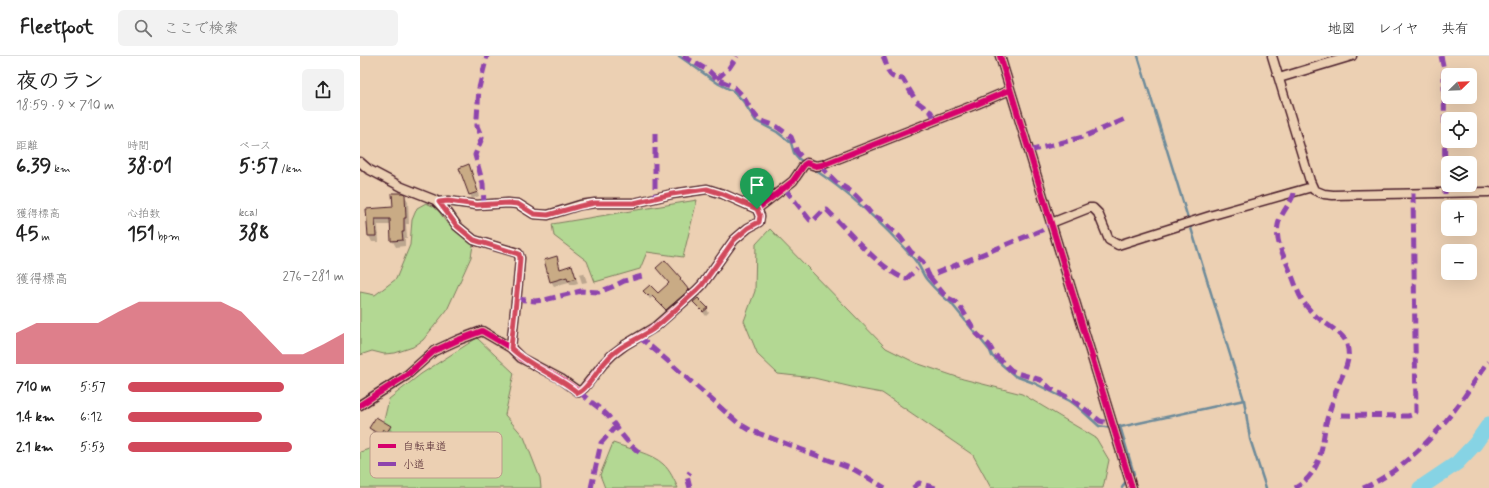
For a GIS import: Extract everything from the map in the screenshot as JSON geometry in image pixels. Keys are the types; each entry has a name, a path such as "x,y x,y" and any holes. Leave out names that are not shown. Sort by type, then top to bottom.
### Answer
{"street":[{"path":"1000,56 1132,488"},
{"path":"1272,56 1314,190 1333,195 1489,192"},
{"path":"1278,78 1352,56"},
{"path":"757,209 797,178 804,165 807,163 816,166 822,165 1010,90"},
{"path":"360,162 368,169 402,187 439,202 457,226 474,240 519,254 518,293 514,311 511,348"},
{"path":"1051,223 1089,208 1093,208 1098,213 1109,240 1118,245 1213,215 1312,187"},
{"path":"360,405 407,375 434,351 482,331 511,348 521,358 561,380 578,393 613,354 655,327 702,285 734,240 748,228 759,222 760,216 757,209 723,194 707,189 672,194 634,203 595,203 548,215 534,214 518,204 508,203 477,205 448,201 439,202"}],"green space":[{"path":"697,200 683,257 647,252 640,269 595,282 587,261 554,236 552,224"},
{"path":"426,203 437,208 446,222 474,240 471,257 447,310 423,340 413,347 395,353 384,354 372,351 360,355 360,292 375,295 396,279 410,245 412,220 417,208"},
{"path":"770,229 886,348 916,363 963,379 1022,394 1096,438 1109,460 1103,488 991,488 973,455 882,393 814,378 778,374 758,355 744,321 755,291 756,244"},
{"path":"477,338 514,373 505,415 524,437 540,478 541,488 360,488 360,452 370,449 370,478 502,478 502,432 381,432 389,399 421,374"},
{"path":"613,443 659,460 668,469 678,488 605,488 600,475"}],"building":[{"path":"469,164 478,192 469,195 459,168"},
{"path":"392,193 405,194 406,218 404,218 404,232 402,232 403,240 391,241 390,219 375,219 376,236 368,236 366,209 393,207"},
{"path":"557,256 560,269 572,265 576,278 568,281 567,277 550,282 544,260"},
{"path":"665,260 681,278 680,279 689,290 666,310 650,294 648,296 643,291 650,285 658,293 669,283 656,268"},
{"path":"698,298 708,308 703,312 693,302"},
{"path":"376,417 391,426 387,432 383,429 382,432 375,432 369,428"}],"waterway":[{"path":"679,56 719,84 733,91 743,101 756,121 777,132 791,143 794,153 805,163"},
{"path":"1138,56 1244,400 1250,439 1266,488"},
{"path":"812,168 840,188 891,234 916,261 927,280 951,303 990,351 992,356 1015,376 1034,383 1070,401 1099,426 1111,428"},
{"path":"1116,428 1244,400"},
{"path":"1420,488 1457,463 1475,444 1489,424"},
{"path":"1120,426 1134,474 1122,488"}],"marked path":[{"path":"484,205 483,184 475,155 482,138 477,126 477,118 479,88 487,56"},
{"path":"683,56 709,71 717,79 734,87 743,96 759,120 776,126 791,137 797,152 807,163"},
{"path":"717,79 729,68 737,56"},
{"path":"883,56 890,75 903,79 916,101 931,112 935,120"},
{"path":"1441,56 1444,70 1445,194"},
{"path":"1029,151 1083,137 1128,118"},
{"path":"655,133 655,198"},
{"path":"820,166 836,182 852,192 872,215 880,219 900,237 911,252 923,262 929,276 1042,230 1051,223"},
{"path":"785,189 810,220 814,220 823,211 827,210 875,259 896,275 906,279 917,269"},
{"path":"1294,193 1279,221 1277,231 1279,243 1302,301 1317,317 1342,336 1347,346 1348,355 1346,367 1327,419 1322,449 1318,461 1310,476 1295,488"},
{"path":"1341,415 1408,416 1415,414 1416,412 1413,193"},
{"path":"516,299 535,301 581,291 599,292 624,281 642,276"},
{"path":"929,276 946,297 954,301 961,308 977,334 989,345 994,354 1011,370 1041,380 1051,389 1073,400 1100,421 1108,423 1112,422"},
{"path":"639,337 738,423 750,430 855,470 885,488"},
{"path":"1363,488 1392,472 1418,450 1452,413 1478,375 1489,362"},
{"path":"580,392 606,414 628,442 643,455"},
{"path":"591,488 601,443 615,427"},
{"path":"690,472 687,476 690,488"},
{"path":"913,488 919,483 936,488"}],"cycle path":[{"path":"1000,56 1132,488"},
{"path":"360,405 407,375 434,351 482,331 511,348 521,358 561,379 579,392 613,354 655,327 702,285 734,240 748,228 759,222 760,216 757,209 793,181 804,165 807,163 816,166 822,165 1010,90"}],"route":[{"path":"707,189 714,190 757,209 760,216 759,222 748,228 734,240 702,285 650,331 625,345 608,358 584,388 578,393 561,380 521,358 511,348 514,311 518,293 519,254 474,240 457,226 439,202 448,201 477,205 508,203 518,204 534,214 548,215 595,203 634,203 672,194 707,189"}]}
